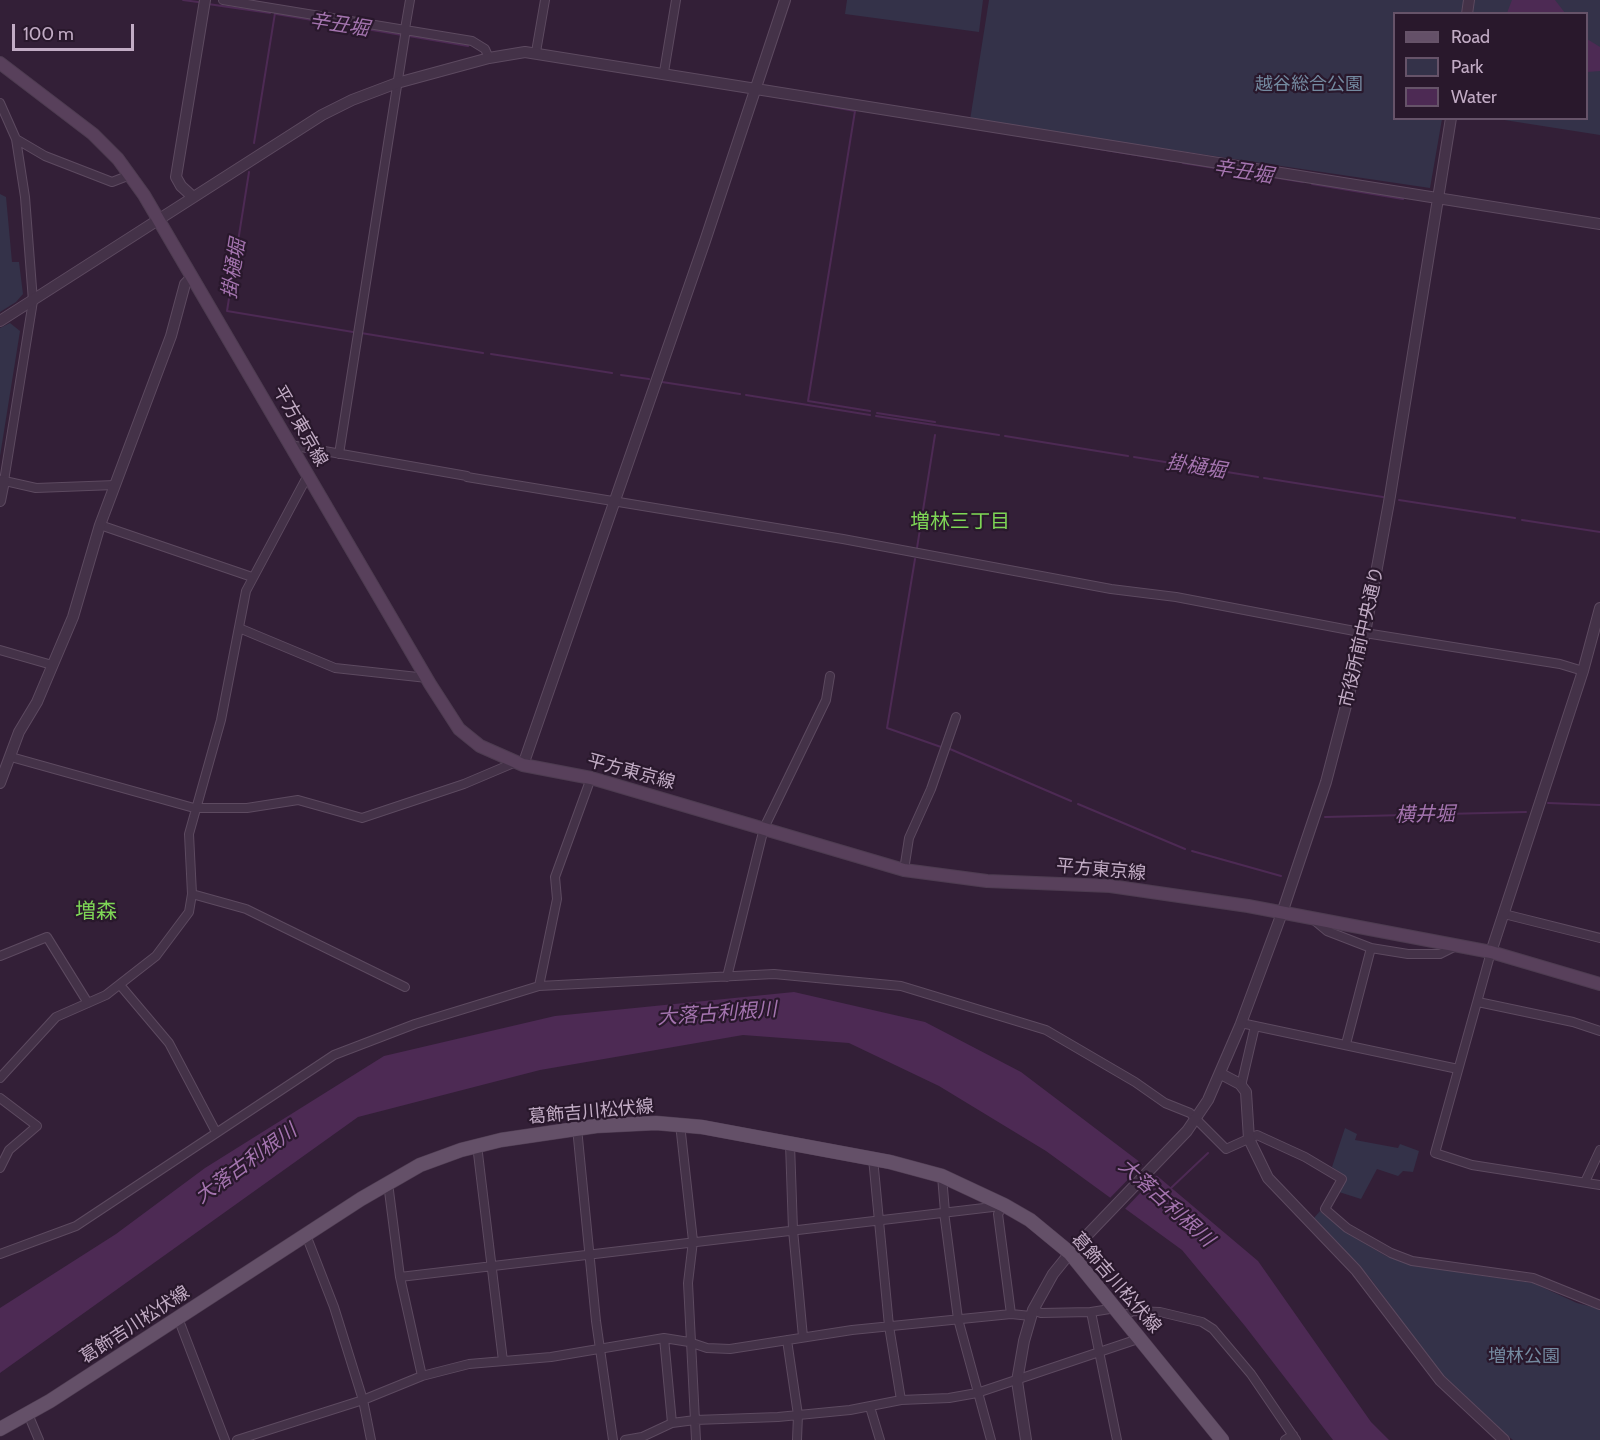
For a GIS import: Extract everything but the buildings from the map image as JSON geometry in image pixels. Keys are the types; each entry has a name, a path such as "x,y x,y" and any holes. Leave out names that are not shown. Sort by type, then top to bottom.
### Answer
{"main road":[{"name":"平方東京線","path":"0,63 93,134 130,175 159,219 427,678 459,729 480,746 520,764 591,778 904,870 987,881 1110,886 1282,913 1315,921 1491,952 1600,984"},
{"name":"葛飾吉川松伏線","path":"0,1429 28,1414 388,1183 420,1166 477,1145 577,1128 638,1123 680,1124 873,1158 942,1176 1004,1205 1030,1220 1070,1253 1142,1338 1222,1440"}],"street":[{"path":"193,197 181,186 176,177 205,0"},
{"path":"223,0 274,4 472,40 485,49 489,57"},
{"path":"339,454 410,0"},
{"path":"536,52 545,0"},
{"path":"664,72 676,0"},
{"path":"11,757 194,808 248,808 298,800 362,819 520,764 785,0"},
{"path":"0,321 322,115 352,100 397,83 489,57 536,52 1600,224"},
{"path":"0,103 16,139 25,196 33,301 0,501"},
{"name":"市役所前中央通り","path":"1017,1382 1032,1313 1053,1274 1070,1253 1197,1120 1221,1074 1282,913 1326,782 1365,633 1387,519 1451,120"},
{"path":"16,139 45,156 112,182 130,175"},
{"path":"0,783 73,617 100,525 156,379 185,284 192,277"},
{"path":"290,445 612,502 843,539 1111,589 1176,597 1365,633 1560,664 1583,671"},
{"path":"0,1078 56,1017 106,995 156,956 189,912 192,894 189,834 194,808 221,720 246,591 308,475"},
{"path":"2,481 36,488 115,485"},
{"path":"100,525 252,577"},
{"path":"1600,608 1583,671 1491,952 1435,1153 1437,1156 1472,1165 1600,1185"},
{"path":"239,628 335,668 427,678"},
{"path":"0,650 52,665"},
{"path":"727,977 764,828 826,700 830,676"},
{"path":"904,870 909,838 931,789 956,717"},
{"path":"539,986 557,899 555,877 591,778"},
{"path":"192,894 246,909 405,987"},
{"path":"1504,914 1600,938"},
{"path":"1315,921 1327,931 1371,948 1408,954 1440,954 1457,946"},
{"path":"0,956 47,938 88,1003"},
{"path":"1346,1044 1371,948"},
{"path":"0,1254 76,1226 334,1055 415,1023 539,986 774,974 901,987 1046,1030 1135,1082 1165,1103 1190,1113 1226,1149 1257,1135 1305,1157 1342,1179 1325,1209 1347,1228 1391,1253 1412,1261 1533,1278 1600,1305"},
{"path":"120,985 169,1043 216,1132"},
{"path":"1478,1002 1573,1022 1600,1032"},
{"path":"1241,1023 1458,1069"},
{"path":"1241,1086 1255,1026"},
{"path":"1221,1074 1241,1086 1247,1098 1249,1139 1268,1178 1356,1270 1440,1380 1504,1440"},
{"path":"0,1098 37,1126 9,1150 0,1168"},
{"path":"680,1124 693,1241 688,1283 689,1342 696,1440"},
{"path":"577,1128 613,1440"},
{"path":"790,1144 793,1230 803,1337"},
{"path":"477,1145 503,1361"},
{"path":"1585,1182 1600,1150"},
{"path":"873,1158 889,1326 901,1400"},
{"path":"942,1176 958,1319 991,1440"},
{"path":"388,1183 400,1277 422,1376"},
{"path":"400,1277 1004,1205"},
{"path":"1004,1205 998,1214 1011,1314"},
{"path":"306,1235 334,1307 363,1400 371,1440"},
{"path":"237,1440 363,1400 422,1376 460,1365 601,1350 664,1338 689,1342 706,1348 730,1349 889,1326 1011,1314 1133,1311 1160,1312 1202,1322 1213,1329 1251,1374 1292,1438"},
{"path":"1091,1312 1117,1440"},
{"path":"178,1318 225,1440"},
{"path":"664,1338 672,1423"},
{"path":"626,1440 642,1437 672,1423 798,1415 870,1407 901,1400 949,1398 977,1393 1017,1382 1142,1338"},
{"path":"787,1340 798,1415 797,1440"},
{"path":"1017,1382 1026,1440"},
{"path":"870,1407 880,1440"},
{"path":"28,1414 39,1440"}],"green space":[{"path":"847,0 983,0 979,32 845,14"},
{"name":"越谷総合公園","path":"989,0 1600,0 1600,135 1504,120 1588,120 1588,12 1393,12 1393,120 1442,120 1430,188 970,120"},
{"path":"0,194 6,197 12,262 19,262 23,294 16,302 0,312"},
{"path":"10,323 20,331 0,456 0,328"},
{"path":"1345,1128 1357,1134 1355,1140 1398,1148 1400,1144 1419,1151 1413,1172 1403,1171 1398,1176 1377,1169 1361,1199 1339,1192 1345,1176 1332,1167"},
{"name":"増林公園","path":"1320,1211 1344,1231 1386,1256 1411,1265 1533,1283 1577,1303 1600,1309 1600,1440 1513,1440 1508,1436 1438,1370 1370,1278 1314,1218"}],"water":[{"path":"1512,0 1555,0 1564,12 1507,12"},
{"path":"1588,40 1600,47 1600,71 1588,72"},
{"name":"大落古利根川","path":"794,992 925,1022 1021,1072 1149,1169 1258,1261 1371,1422 1389,1440 1333,1440 1245,1326 1182,1250 1046,1151 939,1086 849,1043 743,1035 540,1070 358,1117 0,1373 0,1308 116,1234 205,1168 384,1056 555,1016"}],"pier":[{"path":"1145,1162 1159,1173 1123,1211 1108,1200"}],"waterway":[{"name":"辛丑堀","path":"183,0 198,2"},
{"name":"辛丑堀","path":"208,4 270,13"},
{"name":"掛樋堀","path":"254,143 275,13"},
{"name":"辛丑堀","path":"276,14 402,35"},
{"name":"辛丑堀","path":"409,36 468,46"},
{"path":"811,103 855,111 808,401 870,411"},
{"name":"辛丑堀","path":"1081,146 1173,161"},
{"name":"辛丑堀","path":"1183,163 1303,182"},
{"name":"掛樋堀","path":"249,172 227,311 353,332"},
{"name":"辛丑堀","path":"1312,184 1403,199"},
{"name":"掛樋堀","path":"361,333 483,353"},
{"name":"掛樋堀","path":"491,354 612,373"},
{"name":"掛樋堀","path":"621,375 649,379"},
{"name":"掛樋堀","path":"662,382 740,394"},
{"name":"掛樋堀","path":"746,395 870,415"},
{"name":"掛樋堀","path":"877,413 935,422"},
{"name":"掛樋堀","path":"876,416 999,435"},
{"path":"917,548 935,435"},
{"name":"掛樋堀","path":"1005,436 1128,456"},
{"name":"掛樋堀","path":"1134,457 1258,477"},
{"name":"掛樋堀","path":"1264,478 1383,497"},
{"name":"掛樋堀","path":"1399,500 1515,518"},
{"name":"掛樋堀","path":"1522,520 1600,532"},
{"path":"915,559 887,728 941,747"},
{"path":"950,749 1071,801"},
{"name":"横井堀","path":"1548,803 1600,805"},
{"path":"1078,804 1185,849"},
{"name":"横井堀","path":"1325,817 1526,812"},
{"path":"1192,851 1281,876"},
{"name":"大落古利根川","path":"1171,1188 1208,1153"}],"district":[{"name":"増林三丁目","path":"960,522"},
{"name":"増森","path":"96,912"}]}
